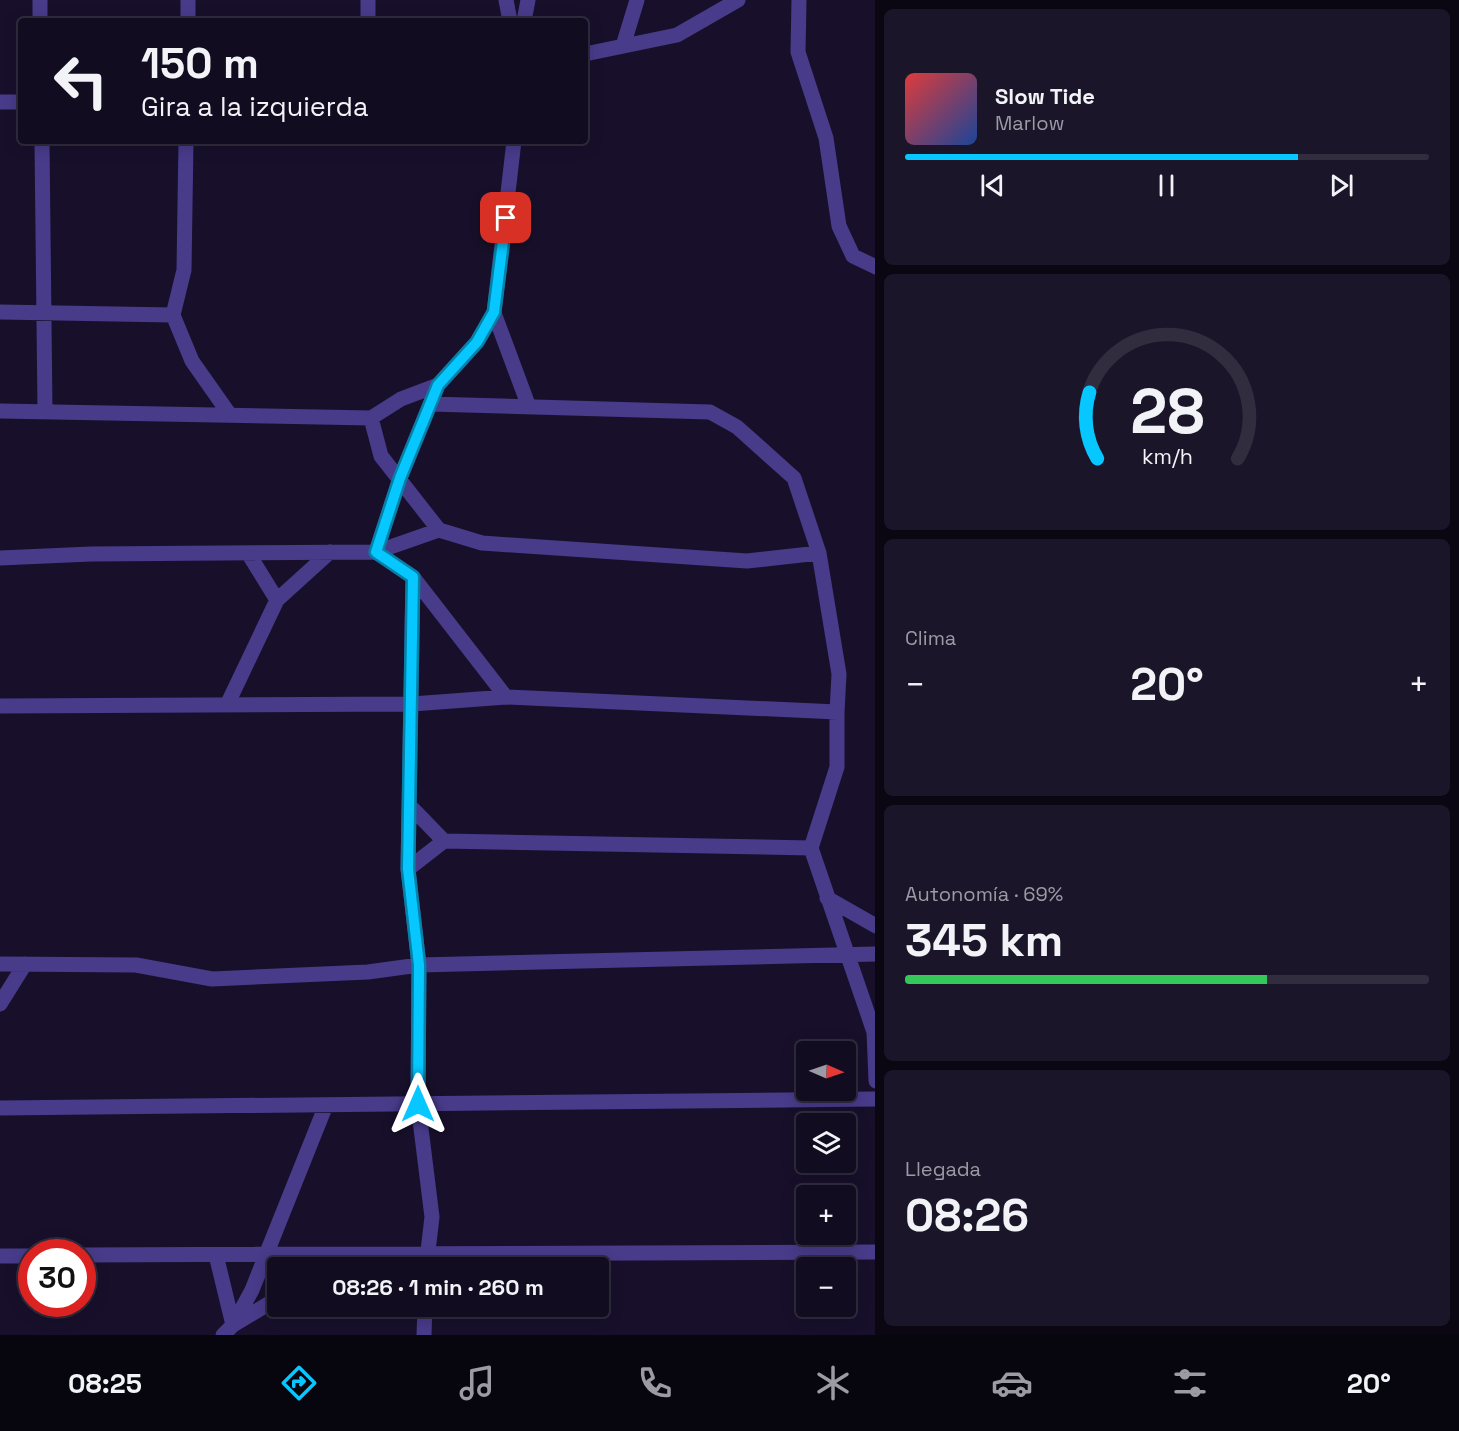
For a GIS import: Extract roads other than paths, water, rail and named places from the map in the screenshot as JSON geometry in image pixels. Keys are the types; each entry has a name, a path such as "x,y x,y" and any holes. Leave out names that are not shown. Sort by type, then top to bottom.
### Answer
{"street":[{"path":"40,0 40,18"},
{"path":"188,0 188,18"},
{"path":"368,0 368,18"},
{"path":"506,0 509,18"},
{"path":"525,18 528,0"},
{"path":"623,46 637,0"},
{"path":"590,52 677,35 738,0"},
{"path":"800,0 798,52 826,138 839,226 853,256 875,267"},
{"path":"0,102 18,102"},
{"path":"42,144 45,412"},
{"path":"186,144 184,270 173,315 192,361 230,415"},
{"path":"376,552 400,478 438,385 477,342 494,312 514,144"},
{"path":"0,312 173,315"},
{"path":"494,312 529,407"},
{"path":"0,411 371,418 401,399 438,385"},
{"path":"431,404 710,412 737,427 794,478 819,553 839,674 837,767 811,848 874,1032 875,1056"},
{"path":"371,418 381,456 439,530"},
{"path":"0,558 91,554 376,552 439,530 482,543 747,561 819,553"},
{"path":"226,705 276,600 330,552"},
{"path":"376,552 413,577 506,697"},
{"path":"248,553 276,600"},
{"path":"413,577 408,869 419,965 418,1104 432,1217 427,1257"},
{"path":"0,706 412,704 506,697 837,712"},
{"path":"410,806 444,841"},
{"path":"408,869 444,841 811,848"},
{"path":"827,898 875,925"},
{"path":"0,964 136,965 212,979 368,972 419,965 875,954"},
{"path":"0,1004 25,964"},
{"path":"0,1108 875,1100"},
{"path":"228,1330 252,1290 326,1105"},
{"path":"609,1257 875,1252"},
{"path":"343,1257 348,1254"},
{"path":"96,1255 348,1254 381,1257"},
{"path":"216,1255 228,1330"},
{"path":"0,1256 18,1256"},
{"path":"228,1330 267,1305"},
{"path":"424,1335 425,1317"}]}
